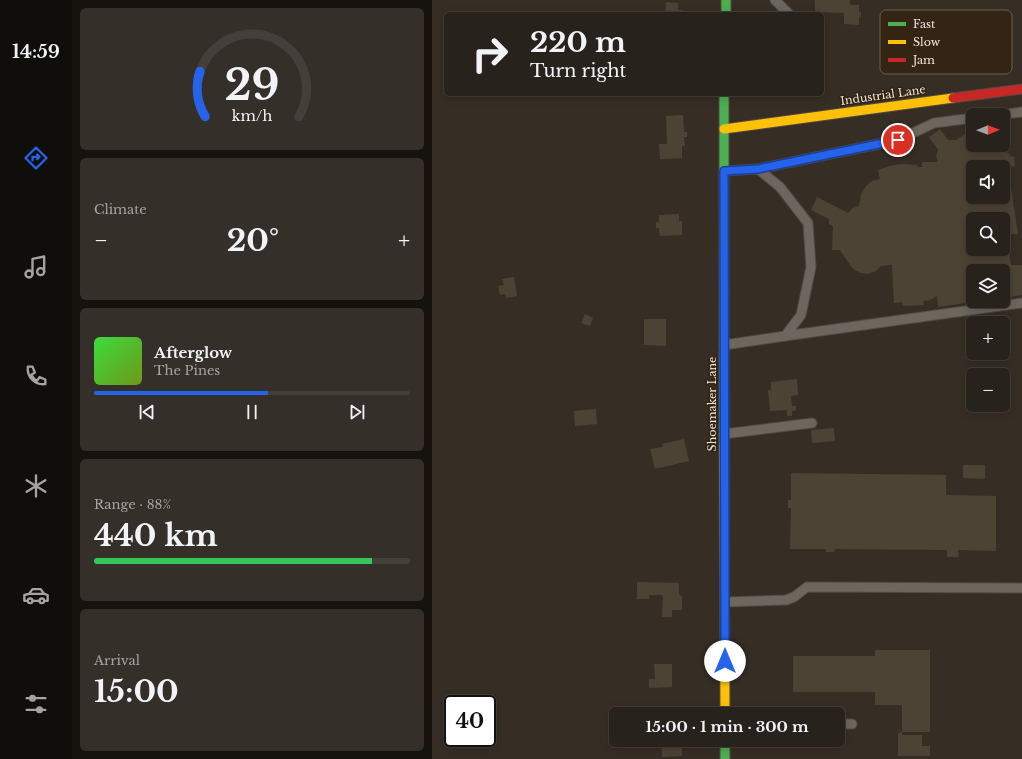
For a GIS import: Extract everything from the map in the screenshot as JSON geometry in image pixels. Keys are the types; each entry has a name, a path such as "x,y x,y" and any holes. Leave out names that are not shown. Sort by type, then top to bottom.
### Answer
{"street":[{"path":"726,0 726,12"},
{"name":"Industrial Lane","path":"724,129 1022,89"},
{"name":"Shoemaker Lane","path":"724,96 725,707"},
{"path":"725,747 725,759"}],"lane":[{"path":"775,0 787,12"},
{"path":"1010,114 1022,112"},
{"path":"724,171 758,169 898,140 934,123 966,119"},
{"path":"758,169 780,187 808,223 811,266 801,315 785,336"},
{"path":"724,345 1022,303"},
{"path":"724,434 812,423"},
{"path":"725,602 786,600 807,587 1022,588"},
{"path":"845,724 852,724"}],"building":[{"path":"815,0 850,0 850,5 859,5 861,17 859,16 859,25 844,24 844,13 815,12"},
{"path":"666,2 678,3 678,10 683,10 683,12 665,12"},
{"path":"683,115 684,132 687,132 687,137 684,137 685,146 682,146 682,158 660,159 659,144 667,144 666,116"},
{"path":"940,129 948,140 956,140 966,133 966,152 1007,152 1010,154 1010,156 1014,157 1015,166 1010,167 1010,160 966,160 966,204 1010,204 1010,180 1018,234 1010,234 1010,212 966,212 966,256 1010,256 1011,265 1022,265 1022,295 1010,297 1010,264 966,264 966,303 938,307 937,296 930,300 923,301 924,305 903,306 902,302 894,303 892,265 881,266 876,271 868,274 861,273 850,265 840,250 832,250 833,226 829,224 829,219 811,210 817,197 848,213 853,208 859,206 861,195 866,186 872,181 880,179 878,170 901,164 917,165 917,167 922,167 922,162 938,162 936,156 938,150 929,137"},
{"path":"679,214 679,221 682,221 682,235 660,236 659,228 656,228 656,222 659,222 659,215"},
{"path":"514,277 517,296 506,298 505,294 500,295 498,286 504,285 502,279"},
{"path":"585,314 593,318 590,326 581,323"},
{"path":"644,319 666,319 666,346 644,345"},
{"path":"797,379 798,395 791,396 792,406 796,406 796,410 792,411 792,416 787,416 787,410 770,411 768,390 771,390 771,382"},
{"path":"596,409 597,424 575,426 574,411"},
{"path":"834,428 835,441 812,443 811,430"},
{"path":"684,439 689,461 655,469 650,449 663,447 662,444"},
{"path":"963,465 985,465 985,479 963,478"},
{"path":"791,473 946,475 946,495 996,496 996,551 958,550 959,557 947,557 947,550 835,549 834,552 826,552 826,549 790,549 791,508 788,508 788,500 791,500"},
{"path":"637,582 679,583 679,595 682,596 682,610 672,610 672,617 662,617 663,595 649,595 649,599 637,599"},
{"path":"875,650 930,650 930,732 902,732 902,705 875,705 875,692 793,692 793,656 875,656"},
{"path":"654,664 672,664 672,687 649,688 649,679 655,679"},
{"path":"902,732 902,735 922,735 922,746 930,746 930,756 898,756 898,733"},
{"path":"661,747 682,747 682,756 662,757"}],"traffic: fast":[{"path":"726,0 726,12"},
{"path":"724,96 724,446"},
{"path":"725,747 725,759"}],"traffic: slow":[{"path":"724,129 953,98"},
{"path":"724,446 725,707"}],"traffic: jam":[{"path":"953,98 1022,89"}],"route":[{"path":"725,661 724,171 758,169 898,140"}]}
